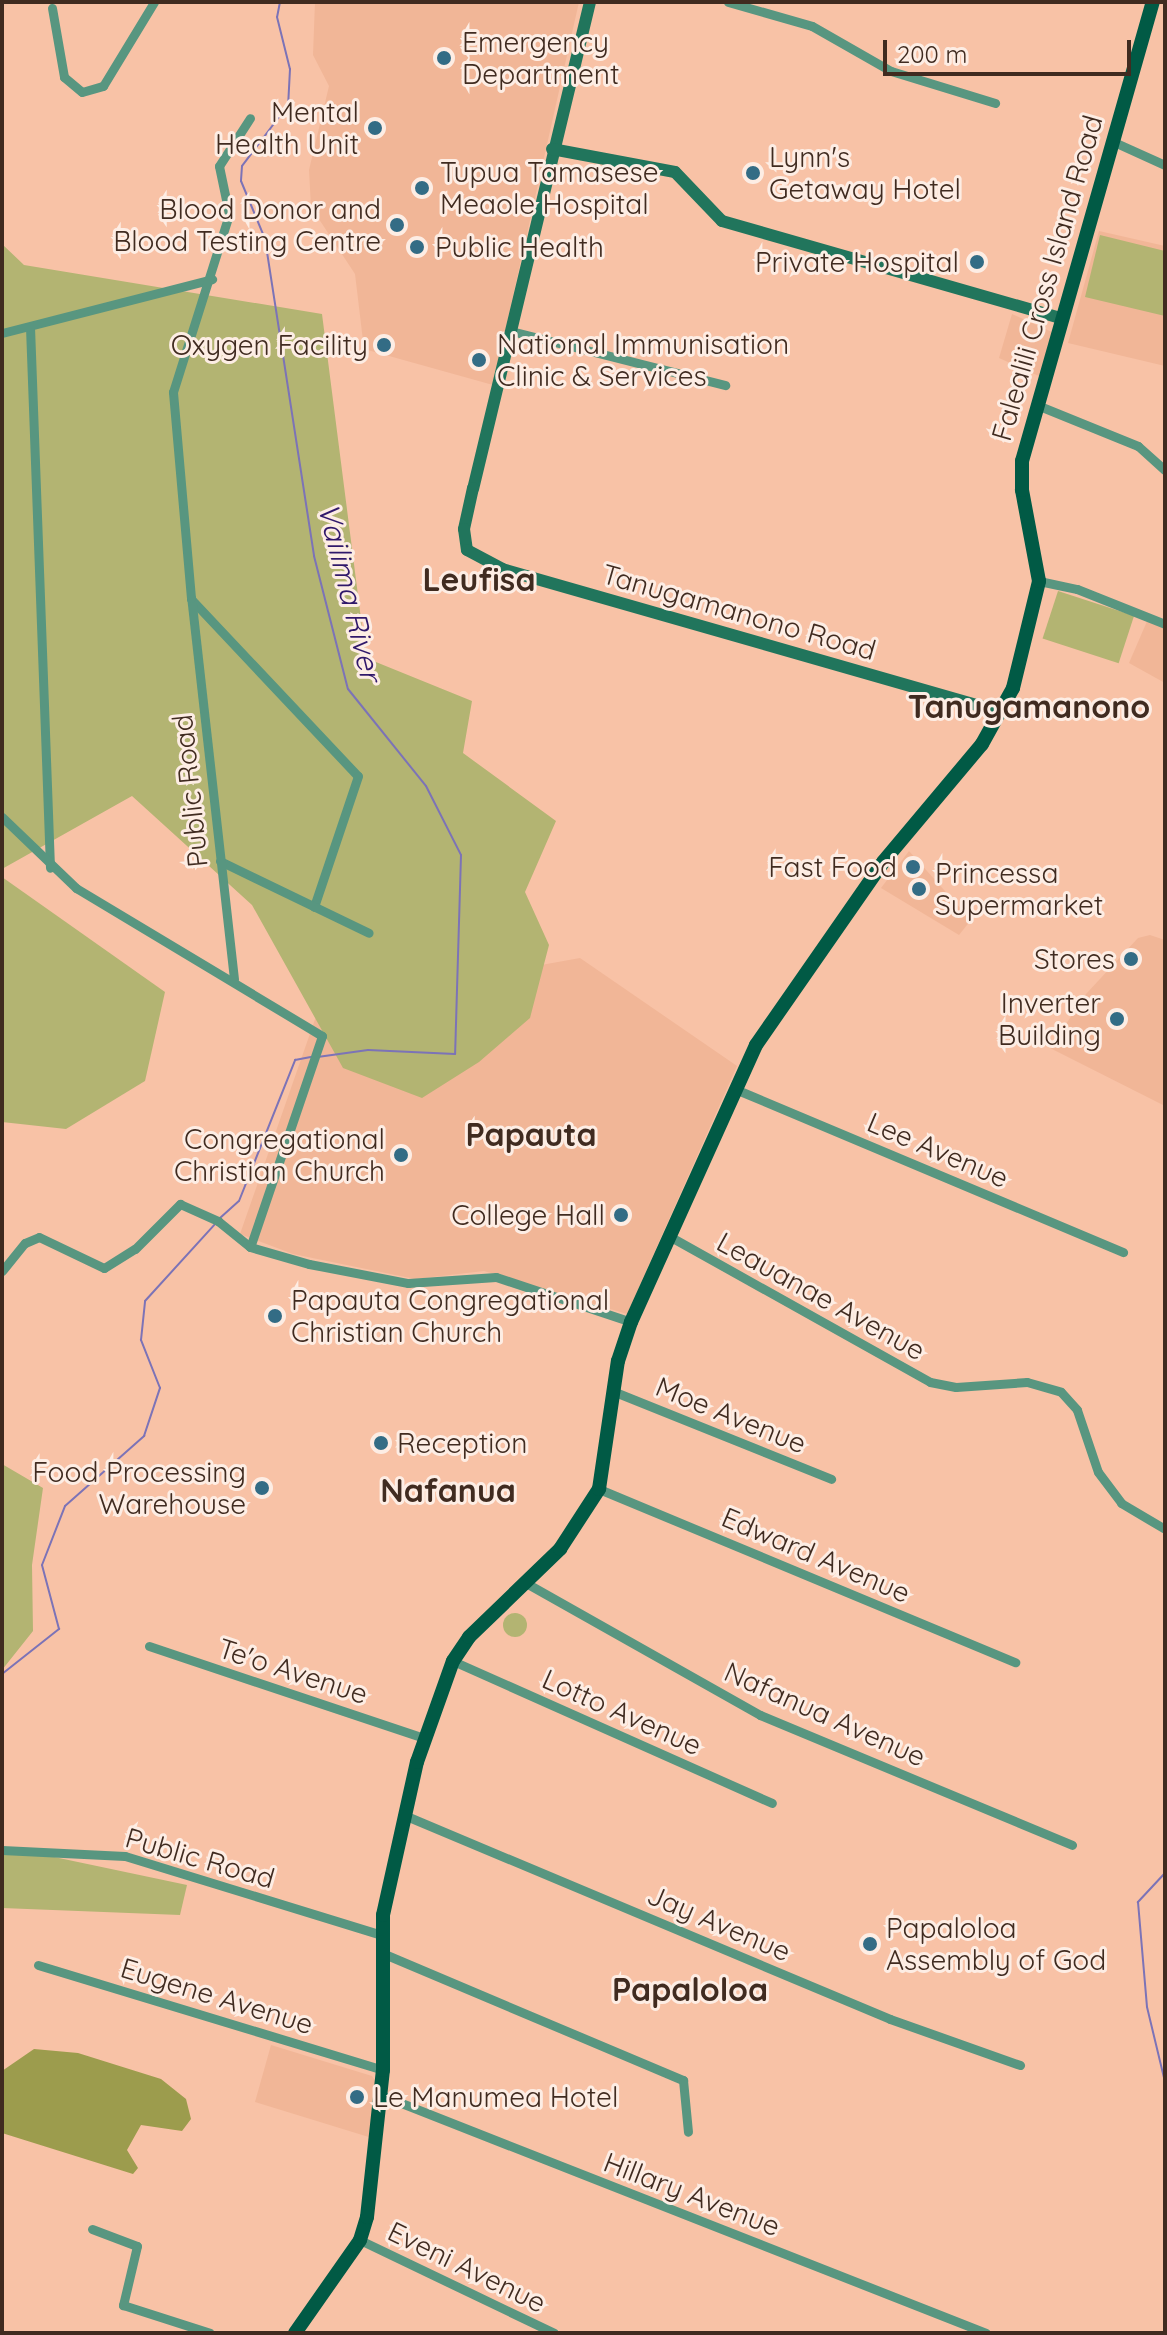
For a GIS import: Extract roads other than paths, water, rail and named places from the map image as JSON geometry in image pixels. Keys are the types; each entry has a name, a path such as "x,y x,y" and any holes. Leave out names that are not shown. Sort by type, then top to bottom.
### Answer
{"main road":[{"path":"515,332 552,149 590,2"},
{"name":"Falealili Cross Island Road","path":"295,2333 360,2240 383,2070 382,1935 404,1815 424,1738 453,1661 469,1637 560,1549 599,1489 615,1392 631,1322 756,1045 820,949 1001,712 1021,664 1039,581 1021,478 1060,318 1153,2"},
{"path":"552,149 675,172 722,221 1060,318"},
{"name":"Tanugamanono Road","path":"515,332 467,516 467,550 502,569 1001,712"}],"street":[{"path":"52,8 64,77 82,92 103,86 154,2"},
{"path":"728,2 812,26 891,71 995,103"},
{"name":"Public Road","path":"234,979 191,598 173,392 212,279 229,214 219,166 250,118"},
{"path":"1114,142 1165,165"},
{"path":"2,333 212,279"},
{"path":"30,327 50,868"},
{"path":"515,332 725,385"},
{"path":"1037,405 1138,446 1165,470"},
{"path":"1039,581 1077,589 1165,624"},
{"path":"191,598 358,776 314,907"},
{"path":"2,817 50,868 322,1036 250,1247"},
{"path":"220,861 369,933"},
{"name":"Lee Avenue","path":"735,1089 1123,1252"},
{"path":"2,1271 25,1243 39,1237 104,1268 135,1249 180,1204 218,1221 250,1247 309,1264 408,1283 496,1277 631,1322"},
{"name":"Leauanae Avenue","path":"669,1236 930,1382 956,1387 1027,1382 1061,1392 1077,1410 1098,1472 1113,1493 1127,1508 1165,1529"},
{"name":"Moe Avenue","path":"615,1392 831,1479"},
{"name":"Edward Avenue","path":"599,1489 1015,1662"},
{"name":"Nafanua Avenue","path":"526,1583 760,1715 1072,1845"},
{"name":"Te'o Avenue","path":"149,1646 424,1738"},
{"name":"Lotto Avenue","path":"453,1661 772,1803"},
{"name":"Jay Avenue","path":"404,1815 890,2019 1020,2065"},
{"name":"Public Road","path":"2,1850 125,1856 382,1935"},
{"path":"382,1953 683,2080 688,2132"},
{"name":"Eugene Avenue","path":"38,1965 383,2070"},
{"name":"Hillary Avenue","path":"381,2095 986,2333"},
{"path":"92,2229 137,2246 123,2305 210,2333"},
{"name":"Eveni Avenue","path":"360,2240 554,2333"}],"waterway":[{"name":"Vailima River","path":"280,2 277,17 290,69 288,105 242,166 241,181 265,239 314,556 348,689 426,786 461,855 455,1054 368,1050 317,1057"},
{"name":"Vailima River","path":"220,1218 239,1201 295,1060 311,1057"},
{"name":"Vailima River","path":"2,1674 59,1629 42,1565 65,1506 144,1436 160,1388 141,1340 145,1301 216,1223"},
{"path":"1165,1873 1138,1902 1147,2007 1165,2082"}],"place":[{"name":"Emergency Department","path":"444,58"},
{"name":"Mental Health Unit","path":"375,128"},
{"name":"Lynn's Getaway Hotel","path":"753,173"},
{"name":"Tupua Tamasese Meaole Hospital","path":"422,188"},
{"name":"Blood Donor and Blood Testing Centre","path":"397,225"},
{"name":"Public Health","path":"417,247"},
{"name":"Private Hospital","path":"977,262"},
{"name":"Oxygen Facility","path":"384,345"},
{"name":"National Immunisation Clinic & Services","path":"479,360"},
{"name":"Fast Food","path":"913,867"},
{"name":"Princessa Supermarket","path":"919,889"},
{"name":"Stores","path":"1131,959"},
{"name":"Inverter Building","path":"1117,1019"},
{"name":"Congregational Christian Church","path":"401,1155"},
{"name":"College Hall","path":"621,1215"},
{"name":"Papauta Congregational Christian Church","path":"275,1316"},
{"name":"Reception","path":"381,1443"},
{"name":"Food Processing Warehouse","path":"262,1488"},
{"name":"Papaloloa Assembly of God","path":"870,1944"},
{"name":"Le Manumea Hotel","path":"357,2097"}],"district":[{"name":"Leufisa","path":"479,579"},
{"name":"Tanugamanono","path":"1029,706"},
{"name":"Papauta","path":"531,1134"},
{"name":"Nafanua","path":"448,1490"},
{"name":"Papaloloa","path":"690,1989"}]}
